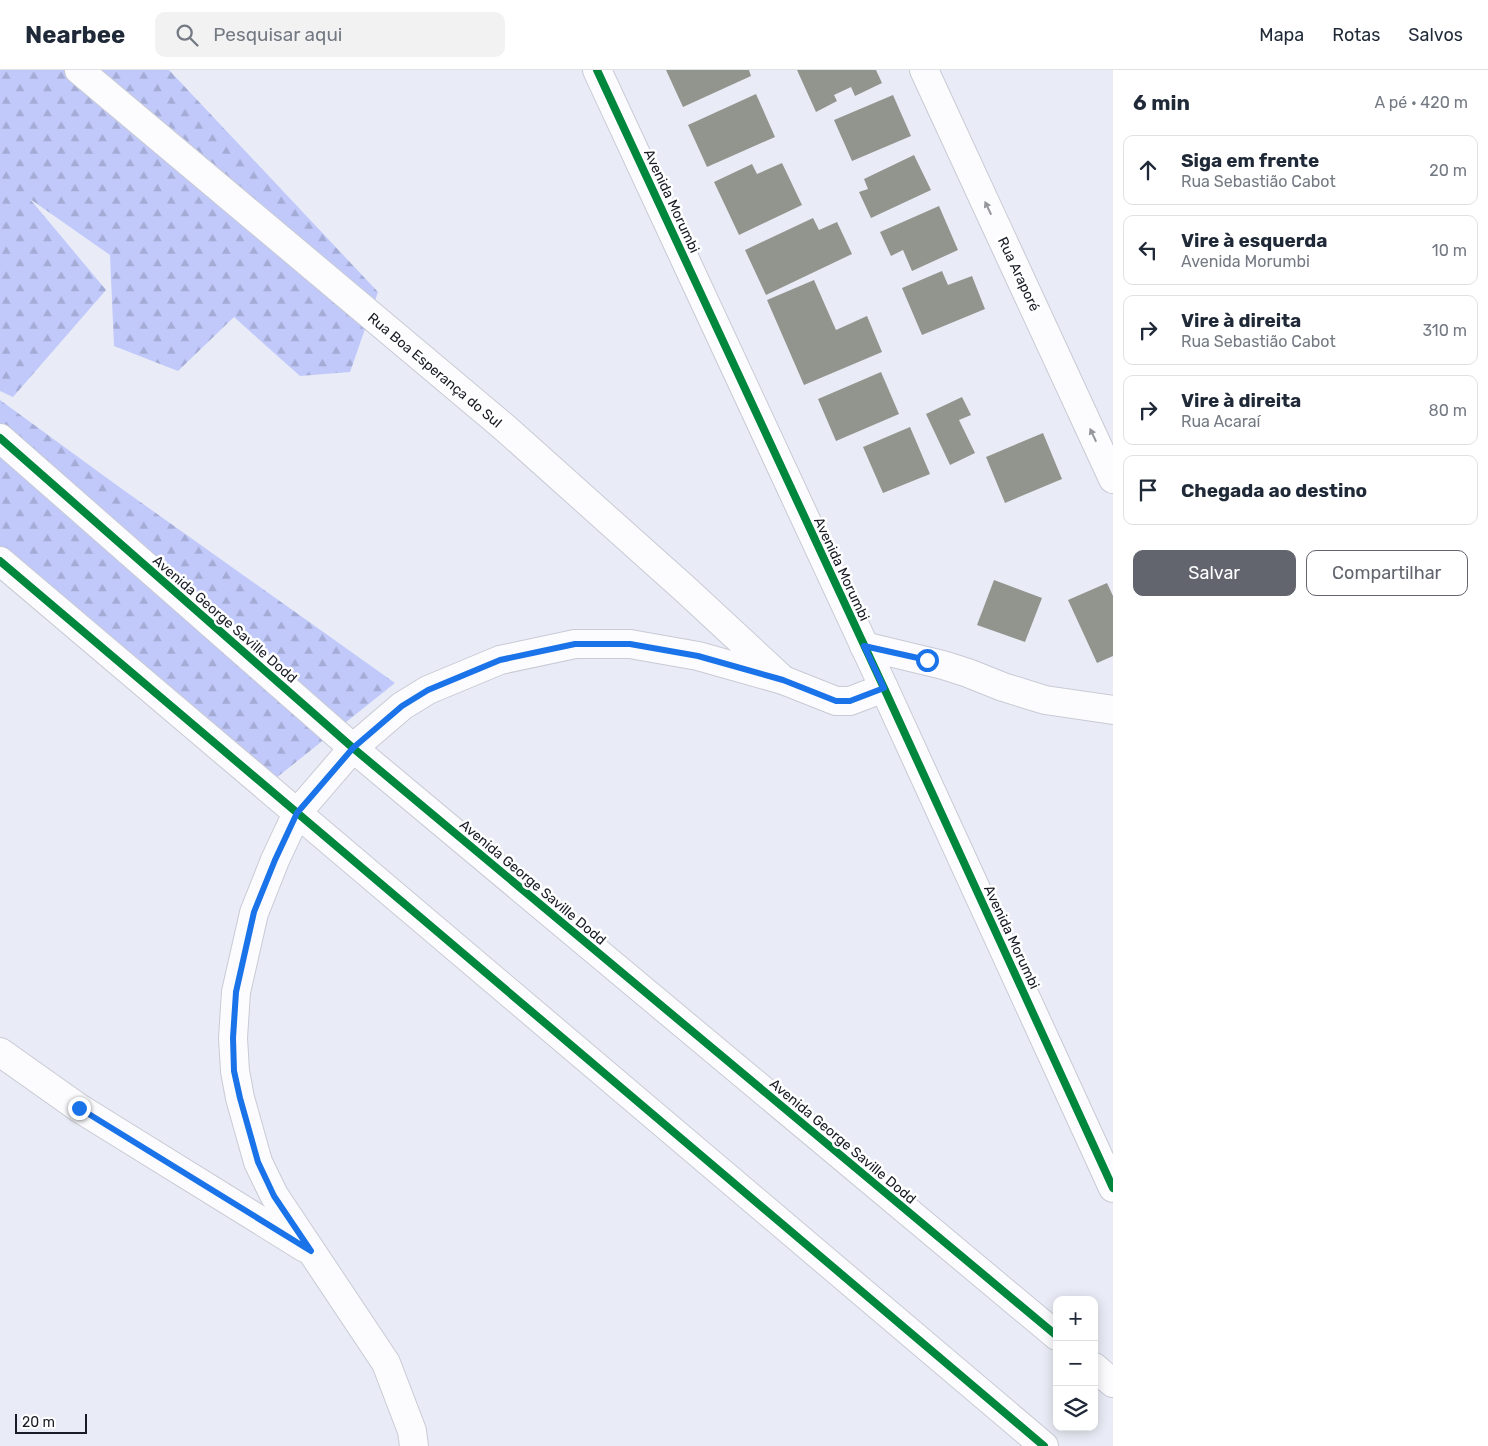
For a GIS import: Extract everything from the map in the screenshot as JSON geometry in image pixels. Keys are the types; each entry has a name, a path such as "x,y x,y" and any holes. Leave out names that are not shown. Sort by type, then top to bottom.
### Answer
{"street":[{"name":"Rua Boa Esperança do Sul","path":"79,70 504,427 685,588 783,680"},
{"name":"Avenida Morumbi","path":"597,70 884,688 1113,1188"},
{"name":"Rua Araporé","path":"924,70 1113,479"},
{"name":"Avenida George Saville Dodd","path":"0,438 353,748 1053,1333"},
{"path":"0,561 1044,1446"},
{"path":"414,1446 412,1431 386,1363 274,1196 258,1162 234,1071 233,1038 236,992 254,912 297,813 353,748 402,706 428,690 500,660 575,644 630,644 698,656 783,680 836,701 850,701 884,688"},
{"path":"864,646 943,665 1003,688 1045,700 1074,706 1113,710"},
{"path":"0,1052 79,1108 311,1251"},
{"path":"1098,1370 1113,1382"}],"green space":[{"path":"0,70 169,70 378,292 350,372 300,376 234,317 178,371 114,346 110,255 30,199 106,290 13,397 0,391"},
{"path":"0,400 395,683 266,786 228,741 0,547"}],"building":[{"path":"666,70 749,70 751,76 683,107"},
{"path":"797,70 876,70 882,83 855,96 851,87 834,95 837,101 816,112"},
{"path":"756,94 775,137 707,167 688,125"},
{"path":"893,95 911,136 852,161 834,120"},
{"path":"914,155 931,190 871,218 859,192 868,189 864,179"},
{"path":"782,163 802,205 739,235 714,182 752,164 757,174"},
{"path":"939,206 958,250 912,271 903,250 891,256 880,232"},
{"path":"813,218 819,230 837,222 852,254 766,295 745,250"},
{"path":"942,271 948,285 972,276 985,309 922,335 902,288"},
{"path":"814,280 836,330 867,316 882,352 804,385 767,300"},
{"path":"881,372 899,414 836,441 818,399"},
{"path":"962,397 971,415 959,420 975,453 950,465 926,414"},
{"path":"910,427 930,474 883,493 863,447"},
{"path":"1043,433 1062,479 1005,503 986,457"},
{"path":"994,580 1042,598 1025,642 977,625"},
{"path":"1107,583 1113,596 1113,656 1097,663 1068,600"}],"cycle path":[{"path":"597,70 884,688 1113,1188"},
{"path":"0,438 353,748 1053,1333"},
{"path":"0,561 1044,1446"}],"route":[{"path":"79,1108 311,1251 274,1196 258,1162 234,1071 233,1038 236,992 254,912 297,813 353,748 402,706 428,690 500,660 575,644 630,644 698,656 783,680 836,701 850,701 884,688 864,646 927,660"}]}
